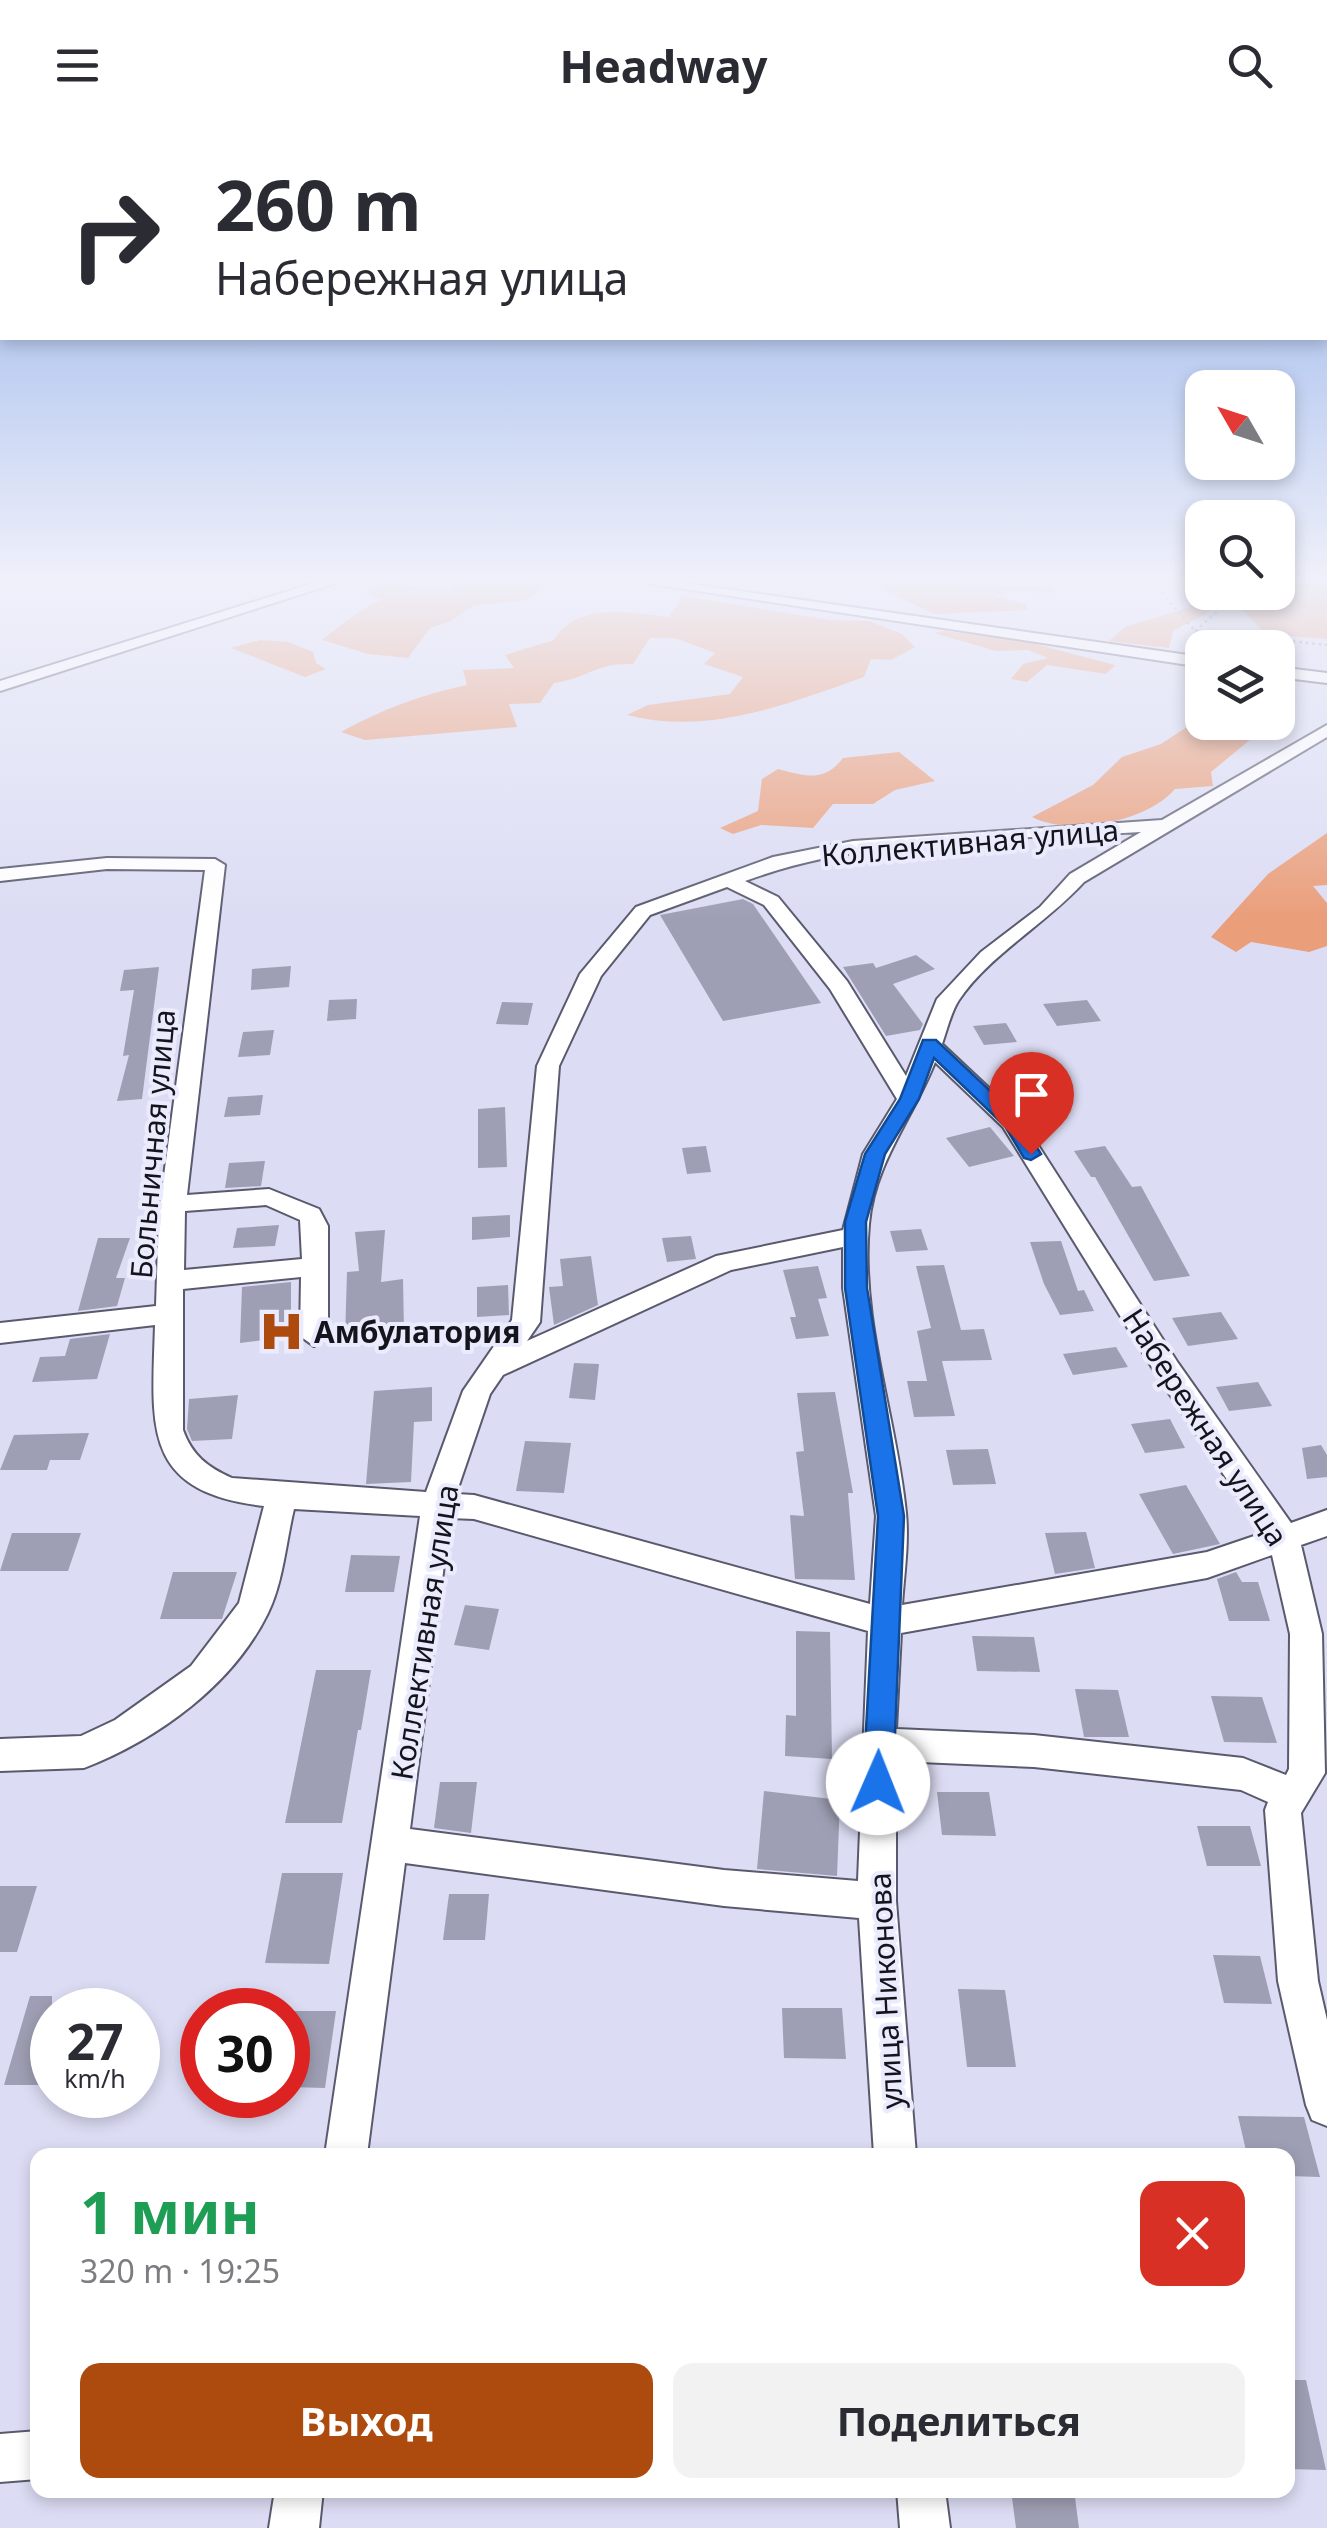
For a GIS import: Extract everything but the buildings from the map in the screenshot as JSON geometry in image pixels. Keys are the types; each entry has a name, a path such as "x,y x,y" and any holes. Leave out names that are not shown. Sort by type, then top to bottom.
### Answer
{"street":[{"name":"улица Никонова","path":"895,2148 877,1901 878,1744 891,1516 856,1288 856,1236 875,1154 909,1099 948,1000 988,956 1047,912 1077,878 1327,730"},
{"name":"Коллективная улица","path":"347,2148 437,1503 477,1391 526,1322 548,1066 591,974 643,910 780,862 853,847 1168,825"},
{"name":"Больничная улица","path":"0,874 100,862 172,860 214,865 174,1204 170,1281 168,1430 178,1456 201,1478 228,1490 282,1496 474,1506 627,1553 886,1622"},
{"path":"726,879 771,901 838,986 909,1099"},
{"name":"Набережная улица","path":"930,1044 1012,1122 1168,1370 1283,1537 1306,1634 1307,1773 1283,1810 1298,1981 1327,2105"},
{"path":"174,1204 269,1197 302,1208 315,1226 314,1336"},
{"path":"494,1367 725,1262 856,1236"},
{"path":"170,1281 315,1267"},
{"path":"0,1333 171,1314"},
{"path":"0,1755 84,1752 127,1731 203,1676 254,1608 282,1496"},
{"path":"886,1622 1207,1566 1327,1523"},
{"path":"878,1744 1034,1751 1243,1774 1292,1795"},
{"path":"392,1844 724,1888 877,1901"},
{"path":"0,2458 30,2456"},
{"path":"294,2528 298,2498"},
{"path":"922,2498 925,2528"}],"shaded area":[{"path":"428,695 546,695 540,703 509,704 517,727 365,740 341,732"},
{"path":"723,695 812,695 718,719 657,721 627,715 648,705"},
{"path":"1185,728 1185,740 1250,740 1211,772 1213,786 1175,789 1127,818 1067,826 1032,817 1093,785 1122,757 1161,744"},
{"path":"899,752 935,781 895,790 873,804 833,804 813,828 761,825 733,834 720,828 758,811 762,779 778,769 814,776 829,771 843,758"},
{"path":"1327,833 1327,885 1313,886 1327,903 1327,946 1309,952 1251,942 1236,952 1211,937 1268,874"}],"place":[{"name":"Амбулатория","path":"281,1331"}],"route":[{"path":"878,1783 891,1516 856,1288 856,1222 875,1154 909,1099 930,1044 1012,1122 1031,1154"}]}
